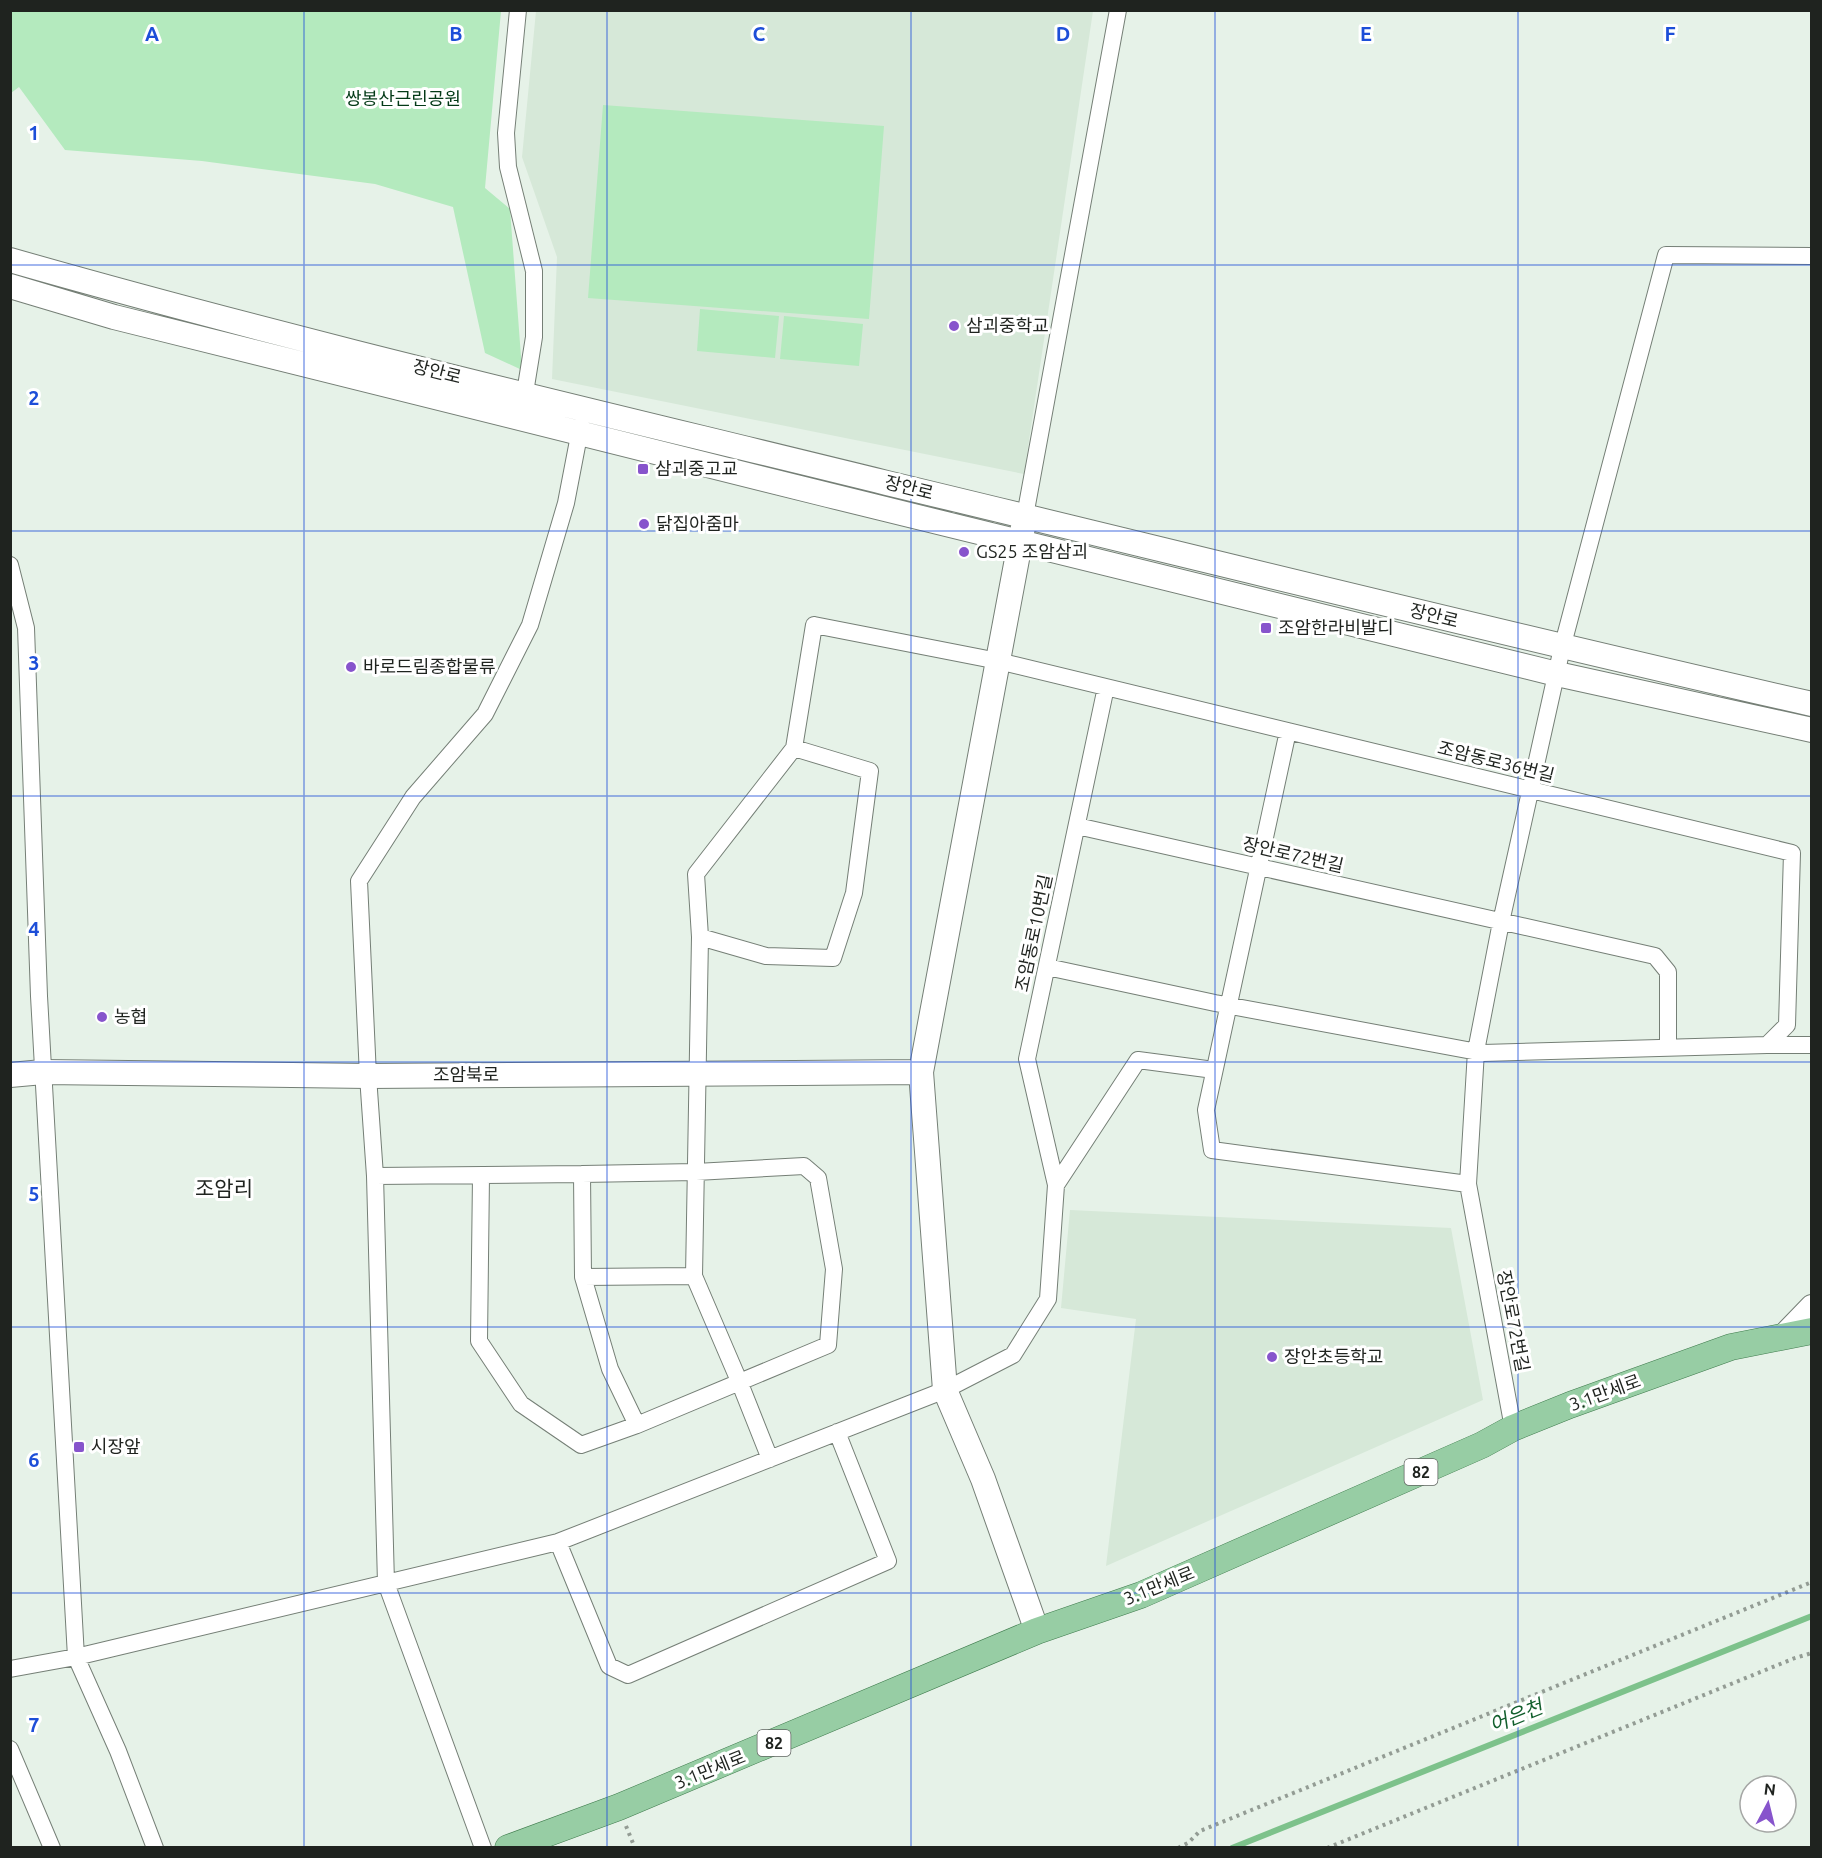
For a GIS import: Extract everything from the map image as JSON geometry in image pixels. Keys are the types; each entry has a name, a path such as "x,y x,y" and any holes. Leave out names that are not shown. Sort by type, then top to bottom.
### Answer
{"main road":[{"name":"3.1만세로","path":"508,1848 619,1807 1037,1631 1141,1595 1482,1445 1513,1428 1731,1347 1812,1331"}],"street":[{"path":"518,10 506,133 508,167 534,272 534,337 520,418"},
{"path":"1037,1631 983,1479 945,1390 921,1072 1118,10"},
{"name":"장안로72번길","path":"1513,1428 1468,1184 1476,1051 1562,648 1666,255 1812,256"},
{"name":"장안로","path":"10,260 159,303 584,409 1562,648 1812,704"},
{"name":"장안로","path":"10,286 114,317 1020,543 1557,674 1812,730"},
{"path":"483,1848 386,1583 375,1176 359,881 413,797 485,714 530,625 566,503 584,409"},
{"path":"10,565 26,628 43,1072 76,1657 118,1751 155,1848"},
{"name":"조암동로36번길","path":"794,748 814,625 998,661 1791,853 1787,1025 1767,1045"},
{"name":"조암동로10번길","path":"10,1669 76,1657 558,1542 945,1390 1013,1355 1048,1299 1056,1185 1026,1059 1106,687"},
{"path":"1288,731 1206,1110 1212,1150 1468,1184"},
{"path":"700,937 766,956 833,958 854,893 870,771 794,748 696,874 700,937 694,1276 740,1381 770,1458"},
{"name":"장안로72번길","path":"1077,826 1655,956 1668,972 1668,1048"},
{"path":"1047,967 1227,1005 1483,1053 1767,1045 1812,1046"},
{"name":"조암동로10번길","path":"1056,1185 1138,1060 1214,1070"},
{"name":"조암북로","path":"10,1075 43,1072 368,1076 921,1072"},
{"path":"375,1176 696,1172 804,1166 818,1178 834,1269 828,1345 637,1425 581,1445 521,1404 479,1341 482,1176"},
{"path":"582,1174 583,1277 610,1369 637,1425"},
{"path":"583,1277 694,1276"},
{"path":"1784,1336 1812,1307"},
{"path":"558,1542 609,1666 628,1675 888,1561 837,1432"},
{"path":"12,1757 52,1848"}],"path":[{"path":"1178,1848 1188,1844 1200,1831 1812,1582"},
{"path":"1327,1848 1784,1662 1812,1653"}],"shaded area":[{"path":"536,11 1093,11 1024,474 552,379 557,257 522,157"},
{"name":"장안초등학교","path":"1070,1210 1451,1228 1483,1400 1106,1566 1136,1319 1061,1308"}],"green space":[{"name":"쌍봉산근린공원","path":"11,11 501,11 485,188 510,209 522,370 485,353 453,207 375,184 202,161 65,150 19,87 11,93"},
{"path":"603,105 884,126 869,319 588,298"},
{"path":"700,309 779,316 775,358 697,351"},
{"path":"784,316 863,324 859,366 780,359"}],"waterway":[{"name":"어은천","path":"1232,1848 1812,1616"}],"place":[{"name":"삼괴중학교","path":"954,326"},
{"name":"삼괴중고교","path":"643,469"},
{"name":"닭집아줌마","path":"644,524"},
{"name":"GS25 조암삼괴","path":"964,552"},
{"name":"조암한라비발디","path":"1266,628"},
{"name":"바로드림종합물류","path":"351,667"},
{"name":"농협","path":"102,1017"},
{"name":"장안초등학교","path":"1272,1357"},
{"name":"시장앞","path":"79,1447"}],"district":[{"name":"조암리","path":"224,1189"}]}
